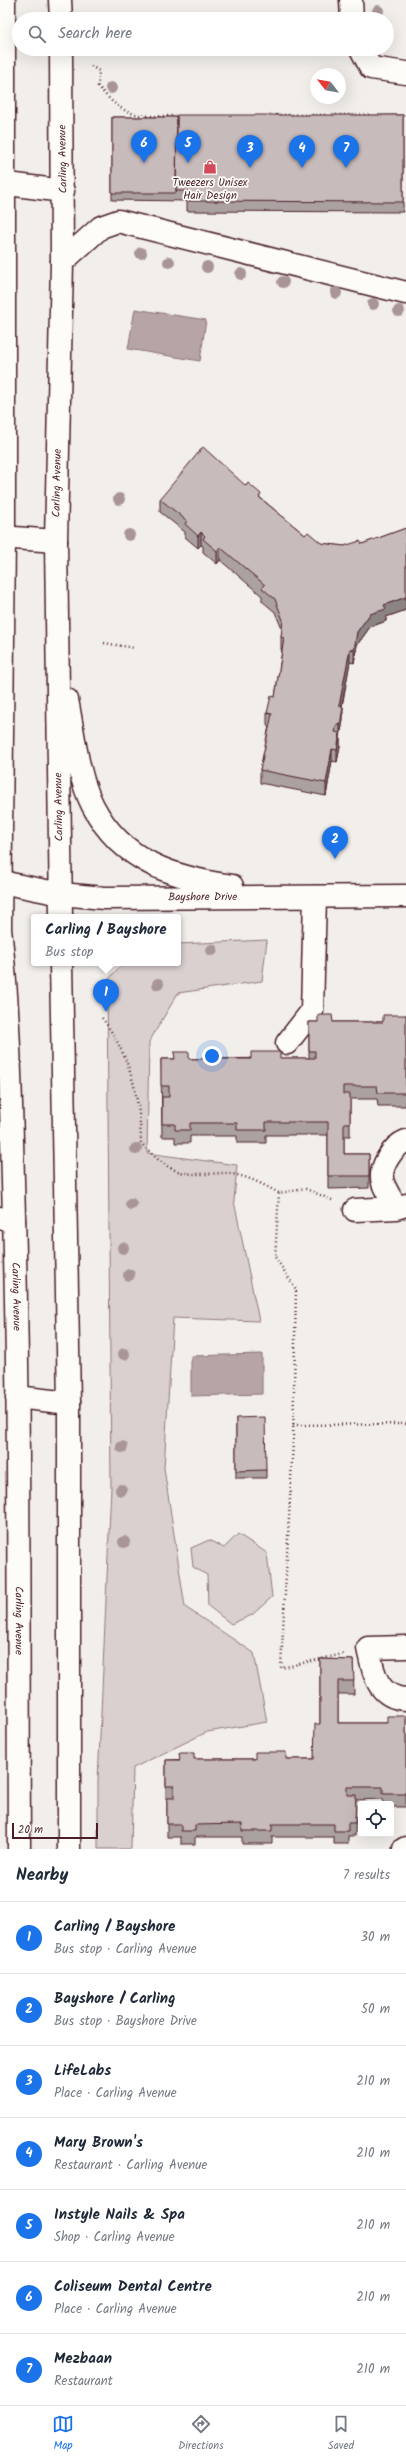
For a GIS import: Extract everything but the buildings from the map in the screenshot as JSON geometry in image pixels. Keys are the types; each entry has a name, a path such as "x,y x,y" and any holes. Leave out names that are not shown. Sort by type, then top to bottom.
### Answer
{"main road":[{"name":"Carling Avenue","path":"4,0 1,183 2,537 0,929 4,971 7,1220 17,1397 19,1849"},
{"path":"60,0 61,12"},
{"path":"350,0 351,12"},
{"name":"Carling Avenue","path":"61,56 63,191 56,541 61,914"},
{"path":"365,56 371,68 406,73"},
{"path":"1,183 63,191"},
{"path":"62,262 101,227 118,221 406,293"},
{"path":"2,537 56,541"},
{"path":"57,653 84,778 93,805 118,842 134,855 154,866 196,881 311,897 312,1011 287,1043"},
{"name":"Bayshore Drive","path":"1,882 61,894 104,898 406,896"},
{"path":"61,966 69,1403 70,1849"},
{"path":"401,1207 382,1181 386,1158 400,1143 406,1141"},
{"path":"355,1210 401,1207"},
{"path":"17,1397 69,1403"},
{"path":"406,1647 368,1648 373,1675 382,1691 398,1699 406,1699"}],"path":[{"path":"91,66 99,71 98,86 120,109 136,116 186,116"},
{"path":"270,115 376,115"},
{"path":"104,643 135,648"},
{"path":"102,1018 123,1050 135,1083 141,1143 165,1166 181,1174 230,1174 255,1180 279,1193 306,1189 355,1210"},
{"path":"279,1193 275,1257 296,1289 293,1425 281,1668 368,1648"},
{"path":"293,1425 406,1424"}],"shaded area":[{"path":"135,309 206,320 200,361 128,349"},
{"path":"267,940 262,981 178,993 149,1042 147,1153 237,1165 234,1201 259,1321 173,1318 164,1468 185,1607 254,1653 267,1722 207,1732 133,1768 131,1849 98,1849 98,1781 111,1487 107,981 120,966 181,966 181,944"},
{"path":"262,1354 262,1394 191,1396 191,1356"},
{"path":"238,1534 267,1553 272,1597 252,1615 231,1624 208,1606 207,1575 193,1567 191,1548 209,1540 224,1548"}],"place":[{"name":"Coliseum Dental Centre","path":"144,163"},
{"name":"Instyle Nails & Spa","path":"188,163"},
{"name":"Tweezers Unisex Hair Design","path":"210,167"},
{"name":"LifeLabs","path":"250,168"},
{"name":"Mary Brown's","path":"302,168"},
{"name":"Mezbaan","path":"346,168"},
{"name":"Bayshore / Carling","path":"335,859"},
{"name":"Carling / Bayshore","path":"106,1012"}]}
